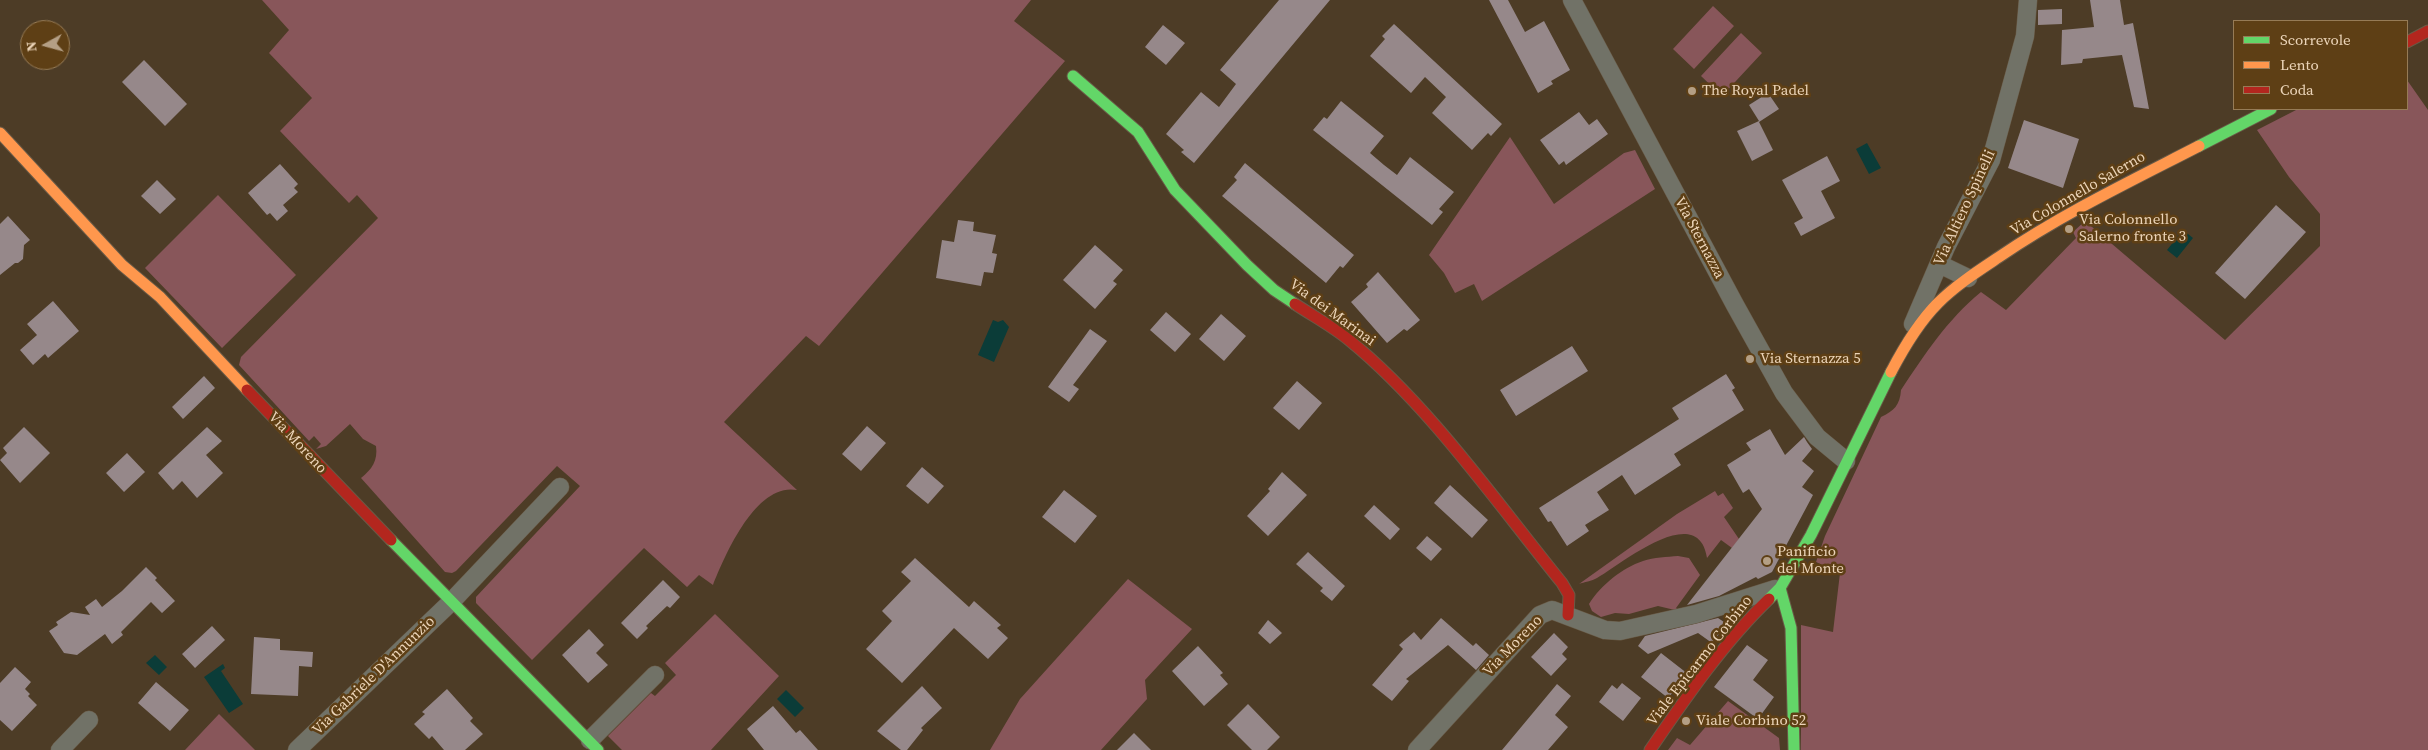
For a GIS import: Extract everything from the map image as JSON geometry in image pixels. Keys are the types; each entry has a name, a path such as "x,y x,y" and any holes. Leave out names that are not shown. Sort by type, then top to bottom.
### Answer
{"street":[{"name":"Via Sternazza","path":"1572,0 1784,393 1817,437 1846,462"},
{"name":"Via Altiero Spinelli","path":"1901,352 1938,264 1991,160 2025,36 2024,2"},
{"path":"2408,41 2428,31"},
{"name":"Via dei Marinai","path":"1073,76 1138,132 1175,190 1247,265 1274,290 1348,339 1390,377 1452,446 1562,583 1569,595 1568,615"},
{"name":"Via Colonnello Salerno","path":"1846,462 1901,352 1937,304 1968,278 2034,233 2079,207 2270,110"},
{"name":"Via Moreno","path":"0,133 122,265 160,297 329,477 595,747"},
{"path":"1938,264 1968,278"},
{"name":"Viale Epicarmo Corbino","path":"1650,750 1676,712 1751,616 1780,588 1811,535 1846,462"},
{"name":"Via Gabriele D'Annunzio","path":"297,750 452,602 560,487"},
{"path":"1780,588 1791,628 1794,750"},
{"name":"Via Moreno","path":"1417,750 1540,614 1552,610 1605,630 1620,631 1696,614 1780,588"},
{"path":"1736,602 1751,616"},
{"path":"595,747 655,675"},
{"path":"60,750 89,720"}],"shaded area":[{"path":"262,0 1031,0 1014,21 1065,61 819,346 806,336 724,422 797,490 782,491 768,497 756,509 744,523 734,540 713,585 699,575 687,587 644,548 532,660 476,603 476,597 580,486 557,466 456,571 452,573 445,572 361,478 373,464 376,456 376,446 363,439 350,424 326,446 316,449 321,444 314,436 309,441 239,365 241,357 378,218 357,195 349,203 280,131 312,98 269,53 289,30"},
{"path":"1713,6 1734,26 1694,69 1673,49"},
{"path":"1741,33 1762,53 1722,96 1701,76"},
{"path":"2408,81 2428,110 2428,750 1801,750 1801,625 1833,632 1840,573 1816,562 1825,536 1881,417 1896,407 1901,390 1937,338 1981,292 2006,310 2076,238 2073,232 2085,221 2225,340 2320,246 2320,214 2289,177 2257,130 2296,110 2408,110"},
{"path":"1510,137 1554,204 1624,153 1635,150 1655,189 1482,301 1474,284 1455,293 1444,273 1429,255"},
{"path":"218,195 296,275 222,348 145,268"},
{"path":"1715,491 1718,496 1723,493 1733,508 1724,517 1739,539 1732,548 1721,540 1707,558 1701,541 1689,535 1674,535 1657,541 1639,551 1595,579 1579,584 1677,514"},
{"path":"1678,556 1689,558 1700,575 1676,608 1679,611 1658,606 1629,614 1615,613 1601,617 1592,611 1589,604 1594,597 1606,584 1627,568 1647,560"},
{"path":"1128,579 1192,629 1145,680 1147,699 1101,750 990,750 1020,699"},
{"path":"715,614 779,676 711,750 622,750 608,736 651,693 655,696 676,675 665,663"},
{"path":"1728,701 1779,738 1780,750 1668,750 1677,738 1690,745"},
{"path":"219,714 255,750 185,750"}],"water":[{"path":"1867,143 1881,168 1869,174 1856,149"},
{"path":"2183,230 2193,238 2177,258 2167,250"},
{"path":"993,320 998,322 1003,320 1009,327 994,362 978,355"},
{"path":"155,655 167,667 159,675 146,663"},
{"path":"223,664 225,668 221,671 243,704 229,713 204,677"},
{"path":"786,690 804,708 795,717 777,699"}],"building":[{"path":"1279,0 1330,0 1194,163 1181,152 1184,150 1166,134 1201,92 1219,107 1236,84 1220,70"},
{"path":"1489,0 1508,0 1525,32 1544,21 1570,70 1551,81 1553,84 1538,93"},
{"path":"2090,0 2120,0 2124,25 2133,23 2149,109 2134,107 2122,55 2083,59 2082,63 2061,65 2062,30 2094,27"},
{"path":"2062,9 2062,24 2038,25 2038,10"},
{"path":"1394,24 1502,124 1491,136 1488,133 1472,150 1432,113 1446,97 1425,77 1411,93 1370,56 1385,39 1382,36"},
{"path":"1163,25 1185,43 1166,65 1145,47"},
{"path":"144,60 187,104 165,126 122,82"},
{"path":"1768,93 1779,109 1759,122 1773,150 1752,161 1737,131 1759,121 1749,105"},
{"path":"1341,101 1384,136 1370,153 1384,165 1397,175 1410,157 1454,192 1439,209 1443,212 1432,225 1313,130 1324,117 1327,119"},
{"path":"1579,112 1589,125 1597,119 1608,134 1566,165 1564,161 1559,165 1540,140"},
{"path":"2024,120 2079,139 2063,188 2008,168"},
{"path":"1827,156 1840,181 1821,191 1835,218 1801,236 1794,223 1803,218 1782,180"},
{"path":"1245,163 1354,255 1343,268 1340,266 1326,283 1222,196 1237,180 1234,177"},
{"path":"280,164 298,184 294,188 298,192 283,205 288,211 277,221 270,213 267,215 248,193"},
{"path":"157,180 176,199 160,214 141,196"},
{"path":"2276,205 2306,232 2245,299 2215,273"},
{"path":"8,216 30,240 24,245 23,259 0,275 0,224"},
{"path":"958,220 974,222 973,231 996,235 992,253 997,254 993,273 984,272 981,286 936,278 942,240 954,242"},
{"path":"1095,245 1123,270 1113,281 1117,284 1095,309 1063,280"},
{"path":"1378,272 1420,320 1407,331 1404,329 1387,343 1351,302 1368,287 1366,284"},
{"path":"53,301 79,331 48,358 45,354 33,365 20,350 37,335 27,324"},
{"path":"1166,312 1191,334 1175,352 1150,330"},
{"path":"1221,314 1246,336 1224,361 1199,339"},
{"path":"1090,329 1107,341 1073,385 1079,389 1069,402 1048,387"},
{"path":"1572,346 1588,371 1516,416 1500,390"},
{"path":"1726,374 1735,388 1732,390 1744,410 1674,454 1681,465 1635,495 1622,475 1597,492 1609,510 1585,525 1589,531 1567,546 1551,521 1548,522 1539,508 1679,419 1672,408"},
{"path":"204,376 215,388 183,419 172,407"},
{"path":"1297,381 1322,403 1299,430 1273,408"},
{"path":"867,426 886,443 861,471 842,454"},
{"path":"24,427 50,453 20,483 0,460 7,453 3,448"},
{"path":"207,427 222,441 206,455 223,473 197,498 182,481 173,490 158,473"},
{"path":"1770,429 1785,455 1804,437 1812,449 1802,461 1814,471 1802,487 1813,495 1772,572 1758,579 1756,577 1719,596 1687,605 1762,509 1749,489 1743,493 1727,465 1751,450 1746,443"},
{"path":"127,453 145,472 124,492 106,473"},
{"path":"922,467 944,486 928,504 906,486"},
{"path":"1282,472 1307,495 1268,536 1247,516 1270,491 1268,489"},
{"path":"1450,485 1488,520 1472,538 1434,503"},
{"path":"1064,490 1097,516 1075,543 1042,517"},
{"path":"1374,505 1400,529 1390,540 1364,516"},
{"path":"1427,536 1442,549 1431,561 1416,548"},
{"path":"1308,552 1345,586 1332,601 1320,591 1323,588 1296,564"},
{"path":"915,558 969,607 974,601 1001,625 997,628 1008,638 988,659 954,628 902,683 866,649 892,621 882,611 911,581 901,572"},
{"path":"146,567 157,578 155,580 175,601 162,613 151,602 121,632 123,635 112,644 105,634 77,655 64,653 49,631 58,625 56,622 71,612 90,615 85,607 96,599 102,607 122,591"},
{"path":"663,580 680,597 670,608 667,606 646,626 648,628 637,639 621,623"},
{"path":"1441,618 1473,646 1476,643 1489,655 1476,670 1448,645 1406,679 1409,681 1392,701 1372,685 1403,649 1399,645 1414,632 1421,640"},
{"path":"1718,618 1727,624 1712,643 1698,633 1648,654 1638,646 1645,636"},
{"path":"1268,620 1282,633 1270,644 1258,633"},
{"path":"212,626 225,640 195,668 182,654"},
{"path":"589,629 604,645 596,653 608,665 588,683 562,655"},
{"path":"1554,633 1568,647 1562,654 1567,659 1551,676 1531,657"},
{"path":"254,637 280,639 280,650 313,652 312,667 299,666 298,696 251,694"},
{"path":"1747,645 1768,660 1753,680 1774,697 1758,719 1714,687"},
{"path":"1198,646 1223,673 1220,675 1228,684 1204,706 1172,671"},
{"path":"1661,653 1688,674 1668,698 1641,677"},
{"path":"15,667 31,682 25,689 30,694 28,696 37,705 12,731 0,720 0,683"},
{"path":"156,682 189,710 170,731 138,703"},
{"path":"1622,683 1641,698 1623,721 1599,702 1612,685 1617,689"},
{"path":"1557,684 1571,696 1555,715 1568,727 1548,750 1502,750"},
{"path":"922,686 942,708 921,728 923,730 907,750 901,750 877,731"},
{"path":"447,689 473,718 470,721 483,734 465,750 444,750 432,736 429,739 414,724 425,714 422,712"},
{"path":"1248,704 1280,737 1267,750 1252,750 1227,725"},
{"path":"773,706 796,733 800,730 818,750 764,750 747,729"},
{"path":"1134,733 1151,750 1117,750"}],"traffic: fast":[{"path":"1073,76 1138,132 1175,190 1247,265 1274,290 1295,304"},
{"path":"2199,146 2269,110"},
{"path":"1769,599 1780,588 1811,535 1891,372"},
{"path":"391,540 598,750"},
{"path":"1780,588 1791,628 1794,750"}],"traffic: slow":[{"path":"0,133 122,265 160,297 247,390"},
{"path":"1891,372 1906,345 1931,310 1967,278 2047,226 2199,146"}],"traffic: jam":[{"path":"2408,41 2428,31"},
{"path":"1295,304 1349,340 1407,394 1434,424 1562,583 1569,595 1568,615"},
{"path":"247,390 391,540"},
{"path":"1650,750 1721,652 1769,599"}],"place":[{"name":"The Royal Padel","path":"1692,91"},
{"name":"Via Colonnello Salerno fronte 3","path":"2069,229"},
{"name":"Via Sternazza 5","path":"1750,359"},
{"name":"Panificio del Monte","path":"1767,561"},
{"name":"Viale Corbino 52","path":"1686,721"}]}
